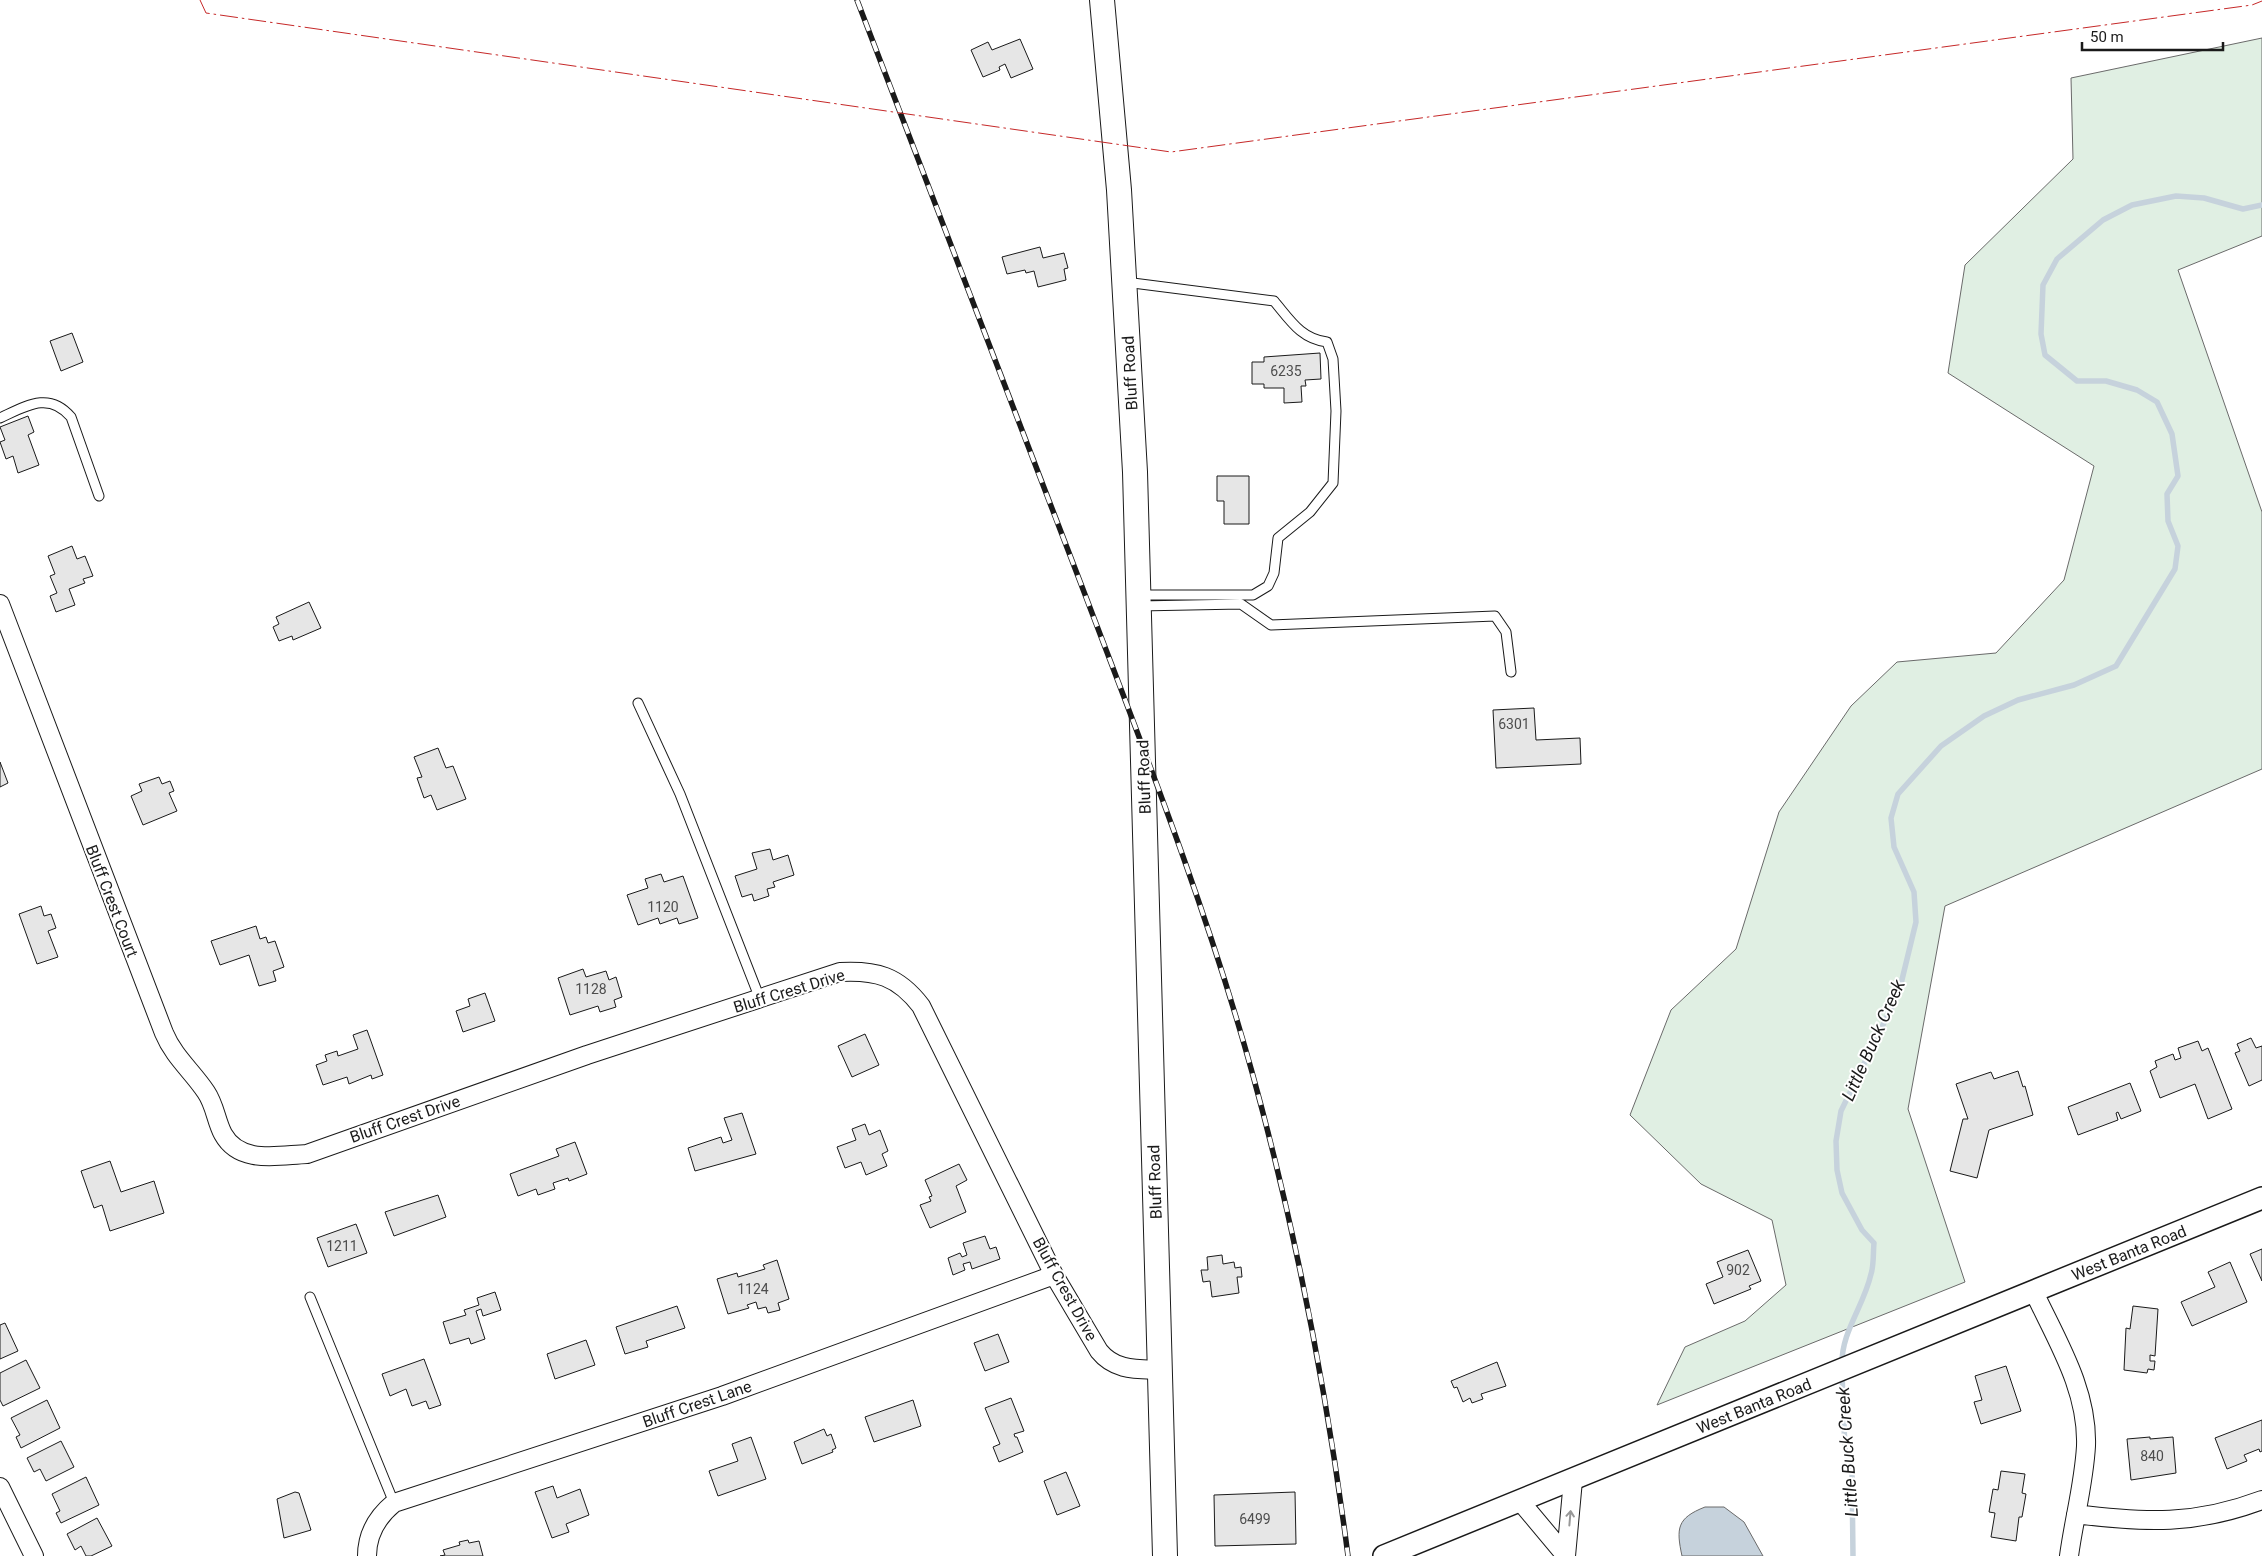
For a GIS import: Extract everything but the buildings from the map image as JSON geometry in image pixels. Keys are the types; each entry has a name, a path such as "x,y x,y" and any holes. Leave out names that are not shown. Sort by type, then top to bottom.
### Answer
{"main road":[{"name":"Bluff Road","path":"1102,0 1115,139 1125,282 1139,601 1165,1556"}],"street":[{"name":"Bluff Crest Court","path":"0,604 167,1041 174,1054 208,1095 224,1135 230,1143 246,1154 273,1157"},
{"name":"Bluff Crest Drive","path":"273,1157 307,1154 587,1055 840,972 868,971 886,976 909,992 925,1013 1054,1274 1106,1360 1123,1368 1160,1370"},
{"name":"West Banta Road","path":"1384,1556 2262,1198"},
{"name":"Bluff Crest Lane","path":"367,1556 372,1531 380,1515 394,1503 722,1396 1054,1274"},
{"path":"2034,1292 2074,1378 2082,1404 2086,1446 2069,1556"},
{"path":"1566,1556 1573,1480"},
{"path":"0,1487 34,1556"},
{"path":"2076,1514 2129,1521 2164,1521 2226,1512 2262,1500"},
{"path":"1520,1501 1566,1556"}],"lane":[{"path":"1125,282 1274,301 1294,326 1312,340 1327,342 1332,359 1336,410 1333,483 1310,512 1278,538 1274,573 1268,586 1253,595 1139,601"},
{"path":"0,418 28,405 49,402 62,407 71,417 100,496"},
{"path":"1139,601 1241,604 1271,625 1495,616 1506,632 1511,672"},
{"path":"638,703 680,794 760,999"},
{"path":"310,1297 394,1503"}],"green space":[{"path":"2262,38 2262,236 2178,270 2262,512 2262,769 1945,906 1908,1109 1965,1282 1657,1405 1685,1347 1745,1321 1786,1285 1772,1220 1701,1184 1630,1115 1671,1010 1736,949 1779,812 1851,706 1897,662 1996,653 2064,580 2094,466 1948,373 1965,265 2073,159 2071,78"}],"shaded area":[{"path":"1705,1507 1724,1507 1744,1522 1763,1556 1682,1556 1679,1538 1681,1525 1689,1515"}],"waterway":[{"name":"Little Buck Creek","path":"1842,1365 1845,1341 1868,1286 1873,1263 1874,1243 1862,1230 1842,1193 1837,1170 1836,1141 1841,1111 1899,992 1916,922 1914,892 1894,847 1891,818 1898,794 1941,746 1984,716 2018,700 2074,685 2116,666 2175,569 2178,546 2168,521 2167,494 2178,476 2172,434 2157,402 2137,390 2106,381 2077,381 2045,355 2041,334 2043,285 2057,259 2103,220 2132,205 2176,196 2204,198 2243,209 2262,205"},
{"name":"Little Buck Creek","path":"1842,1374 1845,1449 1852,1473 1853,1556"}],"railway":[{"path":"857,0 1150,765 1194,887 1234,1010 1283,1192 1309,1312 1340,1495 1348,1556"}],"power":[{"path":"200,0 206,13 1171,152 2252,5 2262,1"}]}
